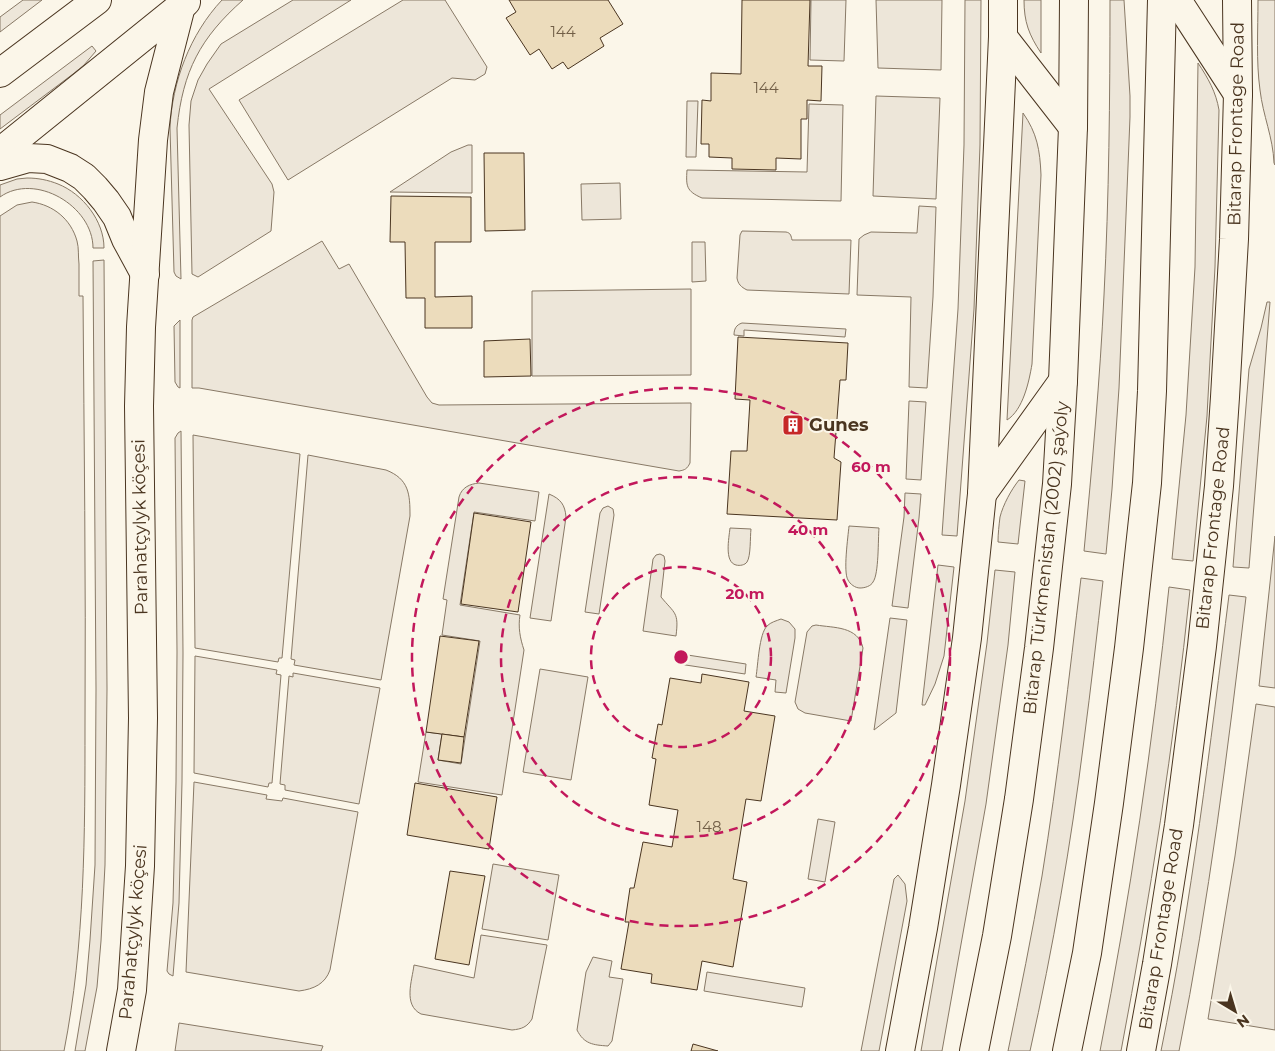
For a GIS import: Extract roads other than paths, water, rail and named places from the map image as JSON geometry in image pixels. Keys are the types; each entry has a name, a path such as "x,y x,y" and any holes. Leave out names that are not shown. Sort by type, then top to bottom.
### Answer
{"street":[{"path":"0,73 98,0"},
{"path":"900,1051 923,928 968,638 982,494 1003,37 1003,0"},
{"name":"Bitarap Türkmenistan (2002) şaýoly","path":"974,1051 997,936 1016,819 1036,676 1057,484 1073,127 1074,0"},
{"path":"1067,1051 1087,953 1109,803 1129,648 1147,483 1152,391 1162,0"},
{"path":"1177,0 1238,94"},
{"name":"Bitarap Frontage Road","path":"1141,1051 1179,825 1202,646 1219,486 1234,239 1238,94 1238,0"},
{"path":"0,152 185,3"},
{"name":"Parahatçylyk köçesi","path":"121,1051 132,990 140,866 142,708 139,406 141,327 153,140 160,92 185,3"},
{"path":"1003,37 1073,127"},
{"path":"0,166 28,158 47,159 70,168 84,177 106,201 117,217 126,239 145,274"},
{"path":"982,494 1063,381"}],"place":[{"name":"Gunes","path":"793,425"}]}
